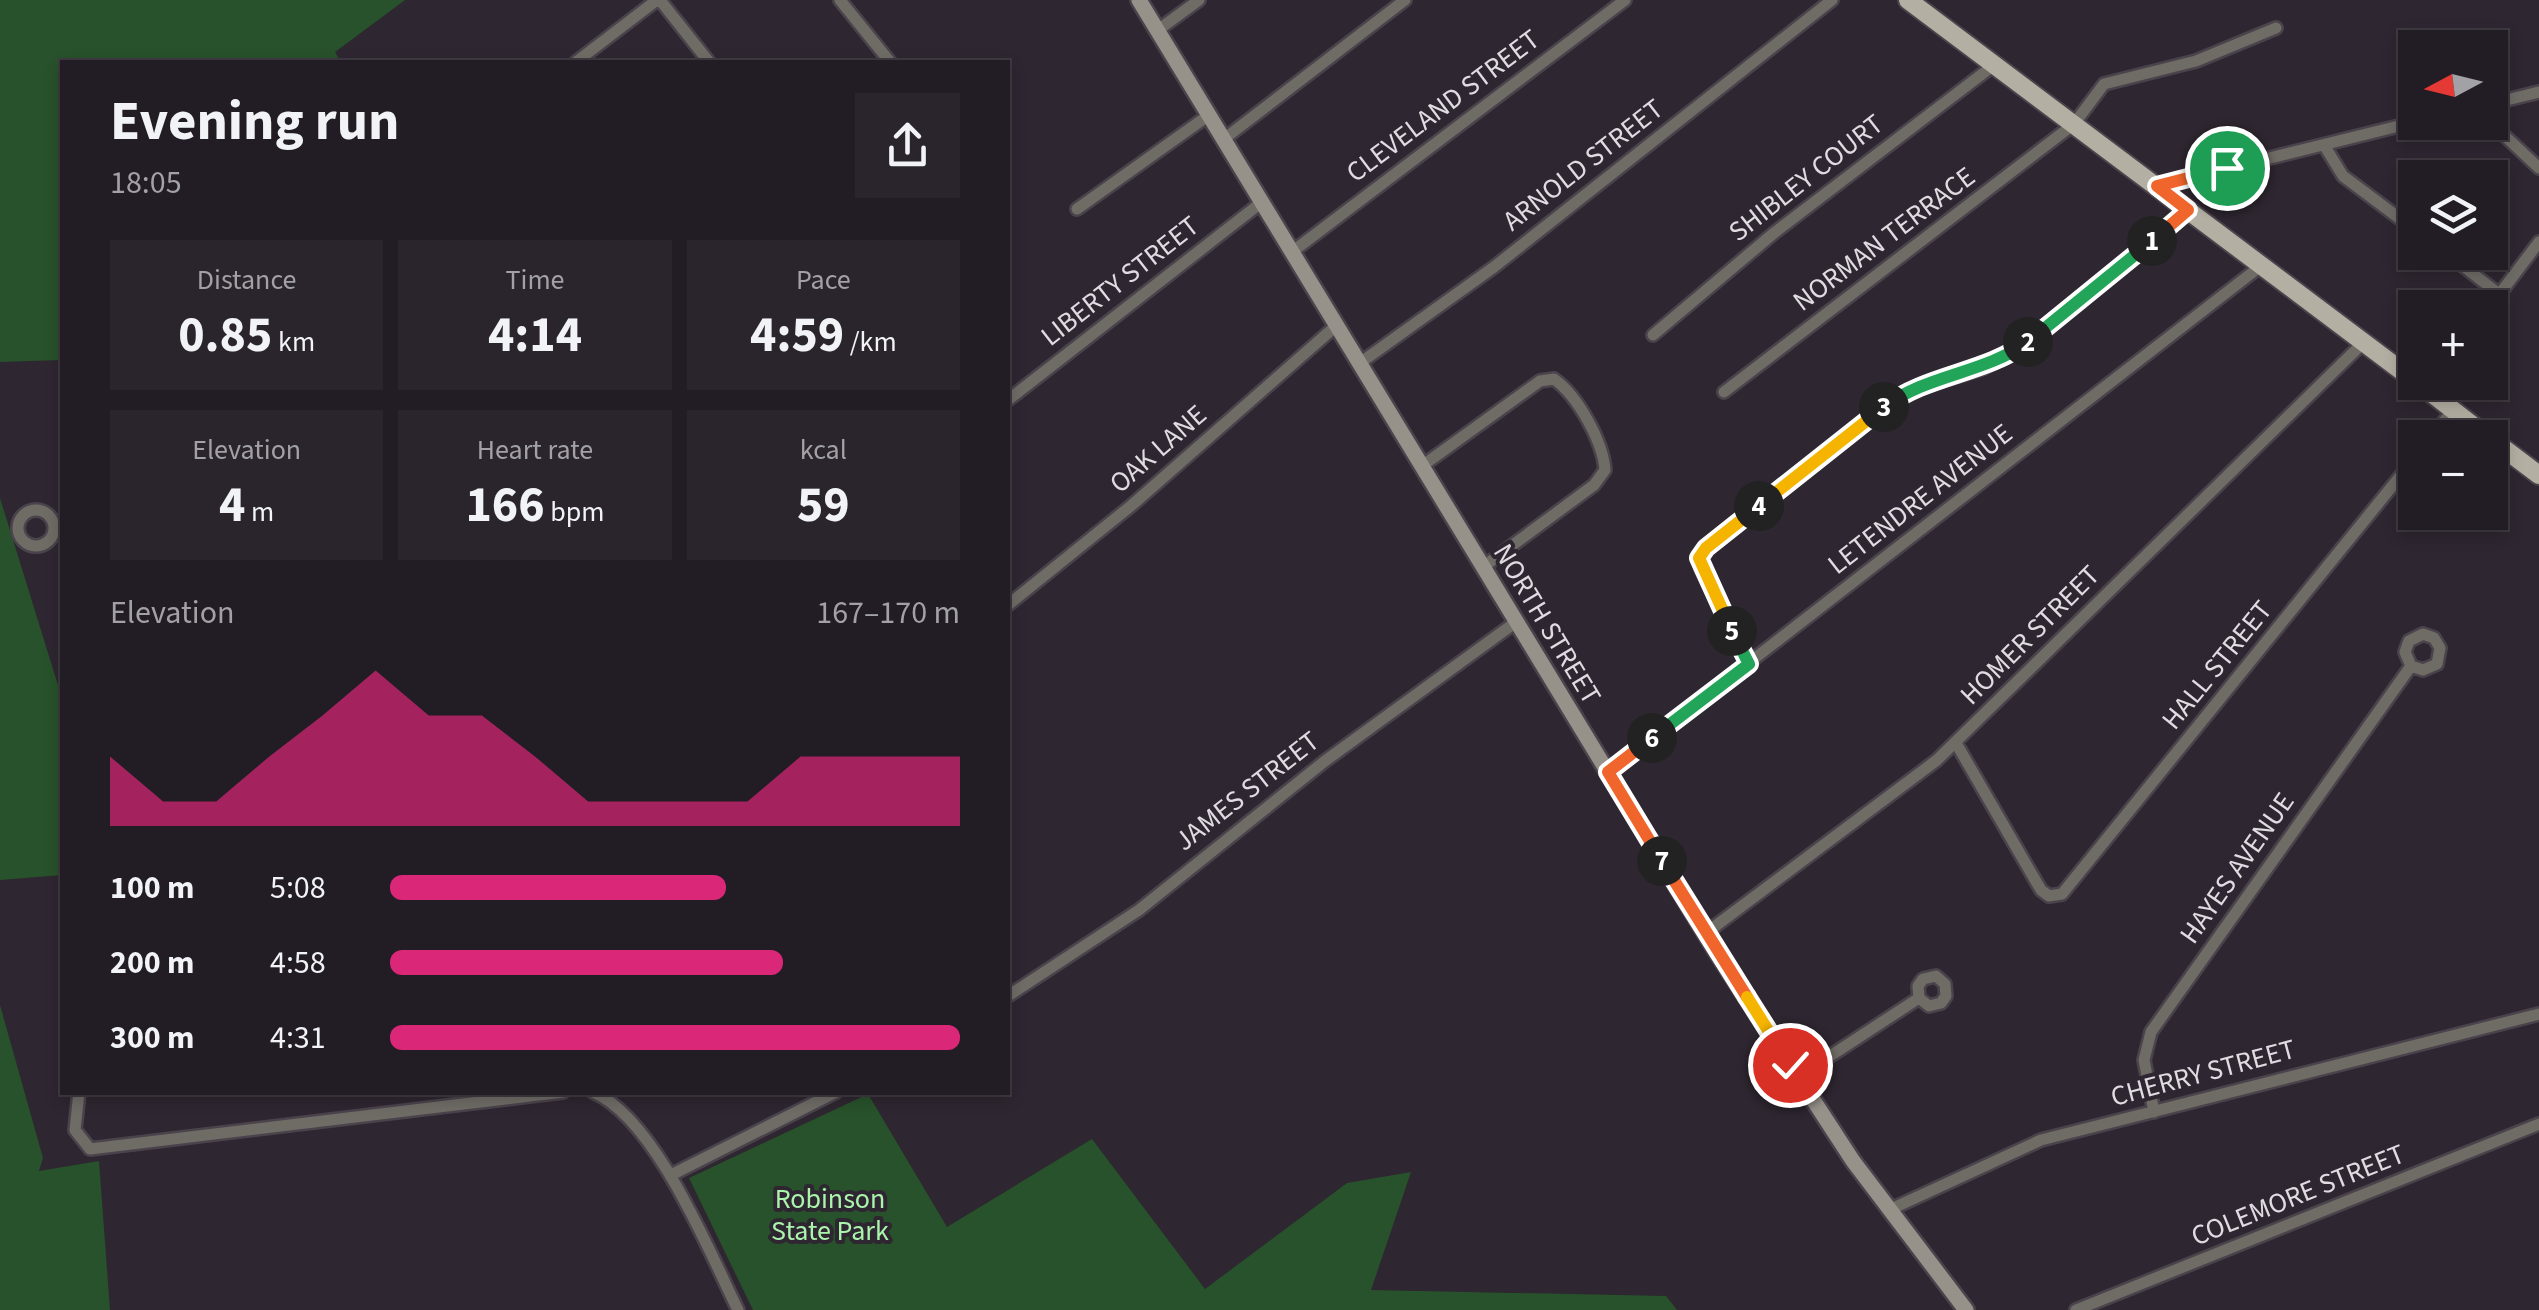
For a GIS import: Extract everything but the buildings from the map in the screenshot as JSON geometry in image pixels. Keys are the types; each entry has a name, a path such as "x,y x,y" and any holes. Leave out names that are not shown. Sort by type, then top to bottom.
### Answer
{"main road":[{"name":"NORTH STREET","path":"1139,0 1706,933 1889,1210 1966,1310"},
{"path":"1908,0 2398,367"},
{"path":"2441,400 2466,420"},
{"path":"2508,452 2539,475"}],"street":[{"path":"579,60 659,0 707,60"},
{"path":"840,0 888,60"},
{"path":"1158,30 1199,0"},
{"path":"1224,139 1405,0"},
{"name":"CLEVELAND STREET","path":"1292,252 1625,0"},
{"name":"ARNOLD STREET","path":"1360,363 1494,266 1832,0"},
{"name":"NORMAN TERRACE","path":"1724,392 2074,124 2104,84 2204,58 2276,28"},
{"name":"SHIBLEY COURT","path":"1653,335 1774,233 1994,65"},
{"path":"2508,100 2539,92"},
{"path":"1077,209 1209,115"},
{"path":"2157,186 2398,126"},
{"path":"2508,139 2539,168"},
{"path":"2324,145 2343,176 2398,217"},
{"name":"LIBERTY STREET","path":"1010,398 1262,202"},
{"path":"1749,664 1699,565 1706,548 1906,392 1984,368 2011,354 2188,210"},
{"path":"2502,290 2539,242"},
{"name":"LETENDRE AVENUE","path":"1608,772 2262,265"},
{"path":"2468,270 2494,290"},
{"name":"OAK LANE","path":"1010,603 1132,506 1336,325"},
{"name":"HOMER STREET","path":"1706,933 1905,786 1956,743 2364,342"},
{"path":"1422,466 1540,381 1554,379 1568,393 1602,450 1605,470 1600,478 1483,567"},
{"path":"2445,420 2453,410"},
{"name":"HALL STREET","path":"1956,743 2042,890 2053,896 2075,881 2398,479"},
{"name":"JAMES STREET","path":"1010,995 1139,910 1344,746 1516,622"},
{"name":"HAYES AVENUE","path":"2154,1112 2144,1066 2151,1032 2412,666"},
{"path":"1798,1077 1919,998"},
{"name":"CHERRY STREET","path":"1889,1210 2041,1140 2539,1014"},
{"path":"78,1095 74,1120 79,1140 90,1149 122,1148 489,1096"},
{"path":"599,1095 610,1100 672,1174 738,1310"},
{"path":"672,1174 830,1095"},
{"name":"COLEMORE STREET","path":"2076,1310 2539,1124"}],"green space":[{"path":"0,0 405,0 335,52 340,60 60,60 60,360 0,362"},
{"path":"0,498 60,692 60,875 0,880"},
{"path":"0,1005 43,1158 39,1171 99,1161 110,1310 0,1310"},
{"name":"Robinson State Park","path":"869,1095 947,1227 1092,1139 1205,1289 1347,1183 1411,1172 1371,1290 1666,1296 1677,1310 753,1310 689,1178"}],"route":[{"path":"1790,1065 1608,772 1749,664 1704,577 1700,556 1899,396 1922,384 1979,370 2025,344 2188,210 2157,186 2227,168"}]}
